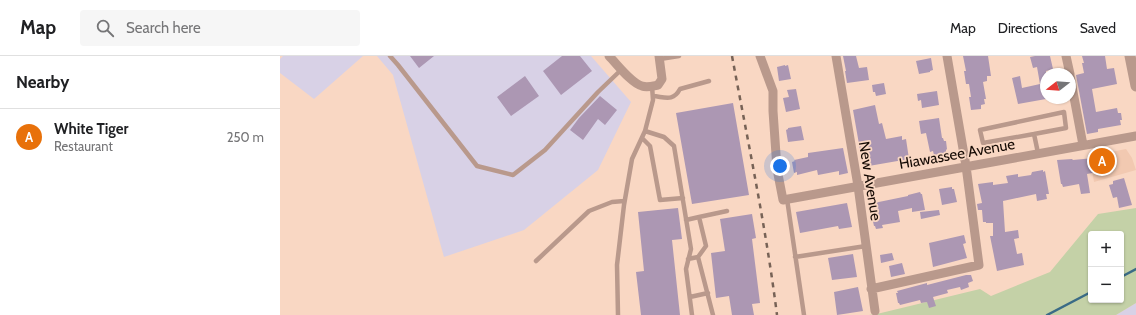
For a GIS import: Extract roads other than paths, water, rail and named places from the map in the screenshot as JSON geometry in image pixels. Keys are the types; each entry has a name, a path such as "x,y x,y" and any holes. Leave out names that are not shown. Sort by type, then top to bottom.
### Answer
{"street":[{"path":"609,56 641,86 652,91 662,79 660,57"},
{"path":"760,56 773,91 777,169 785,199"},
{"name":"New Avenue","path":"836,56 858,186 875,311"},
{"path":"871,289 979,265 966,166 947,56"},
{"path":"1066,56 1069,68"},
{"path":"1130,56 1136,86"},
{"path":"1075,104 1083,145"},
{"name":"Hiawassee Avenue","path":"785,199 1136,136"}],"lane":[{"path":"390,56 477,166 513,175 545,150 598,92 622,69"},
{"path":"660,57 679,56"},
{"path":"618,315 617,265 624,201 632,159 645,131 653,100 652,91 671,98 677,95 680,89 709,81"},
{"path":"1064,112 1066,128 983,143 980,130 1076,109"},
{"path":"645,131 664,137 674,146 691,249 686,269 692,315"},
{"path":"1034,134 1038,153"},
{"path":"642,138 650,146 660,200 683,198"},
{"path":"785,199 804,315"},
{"path":"536,261 589,211 612,202 624,201"},
{"path":"686,220 727,211"},
{"path":"688,259 698,257 706,246 699,217"},
{"path":"795,257 866,246"},
{"path":"698,257 713,315"},
{"path":"690,297 708,293"}],"waterway":[{"path":"1124,275 1136,269"},
{"path":"1047,315 1088,294"}],"railway":[{"path":"732,56 762,217 777,315"}],"place":[{"name":"White Tiger","path":"1102,161"}]}
